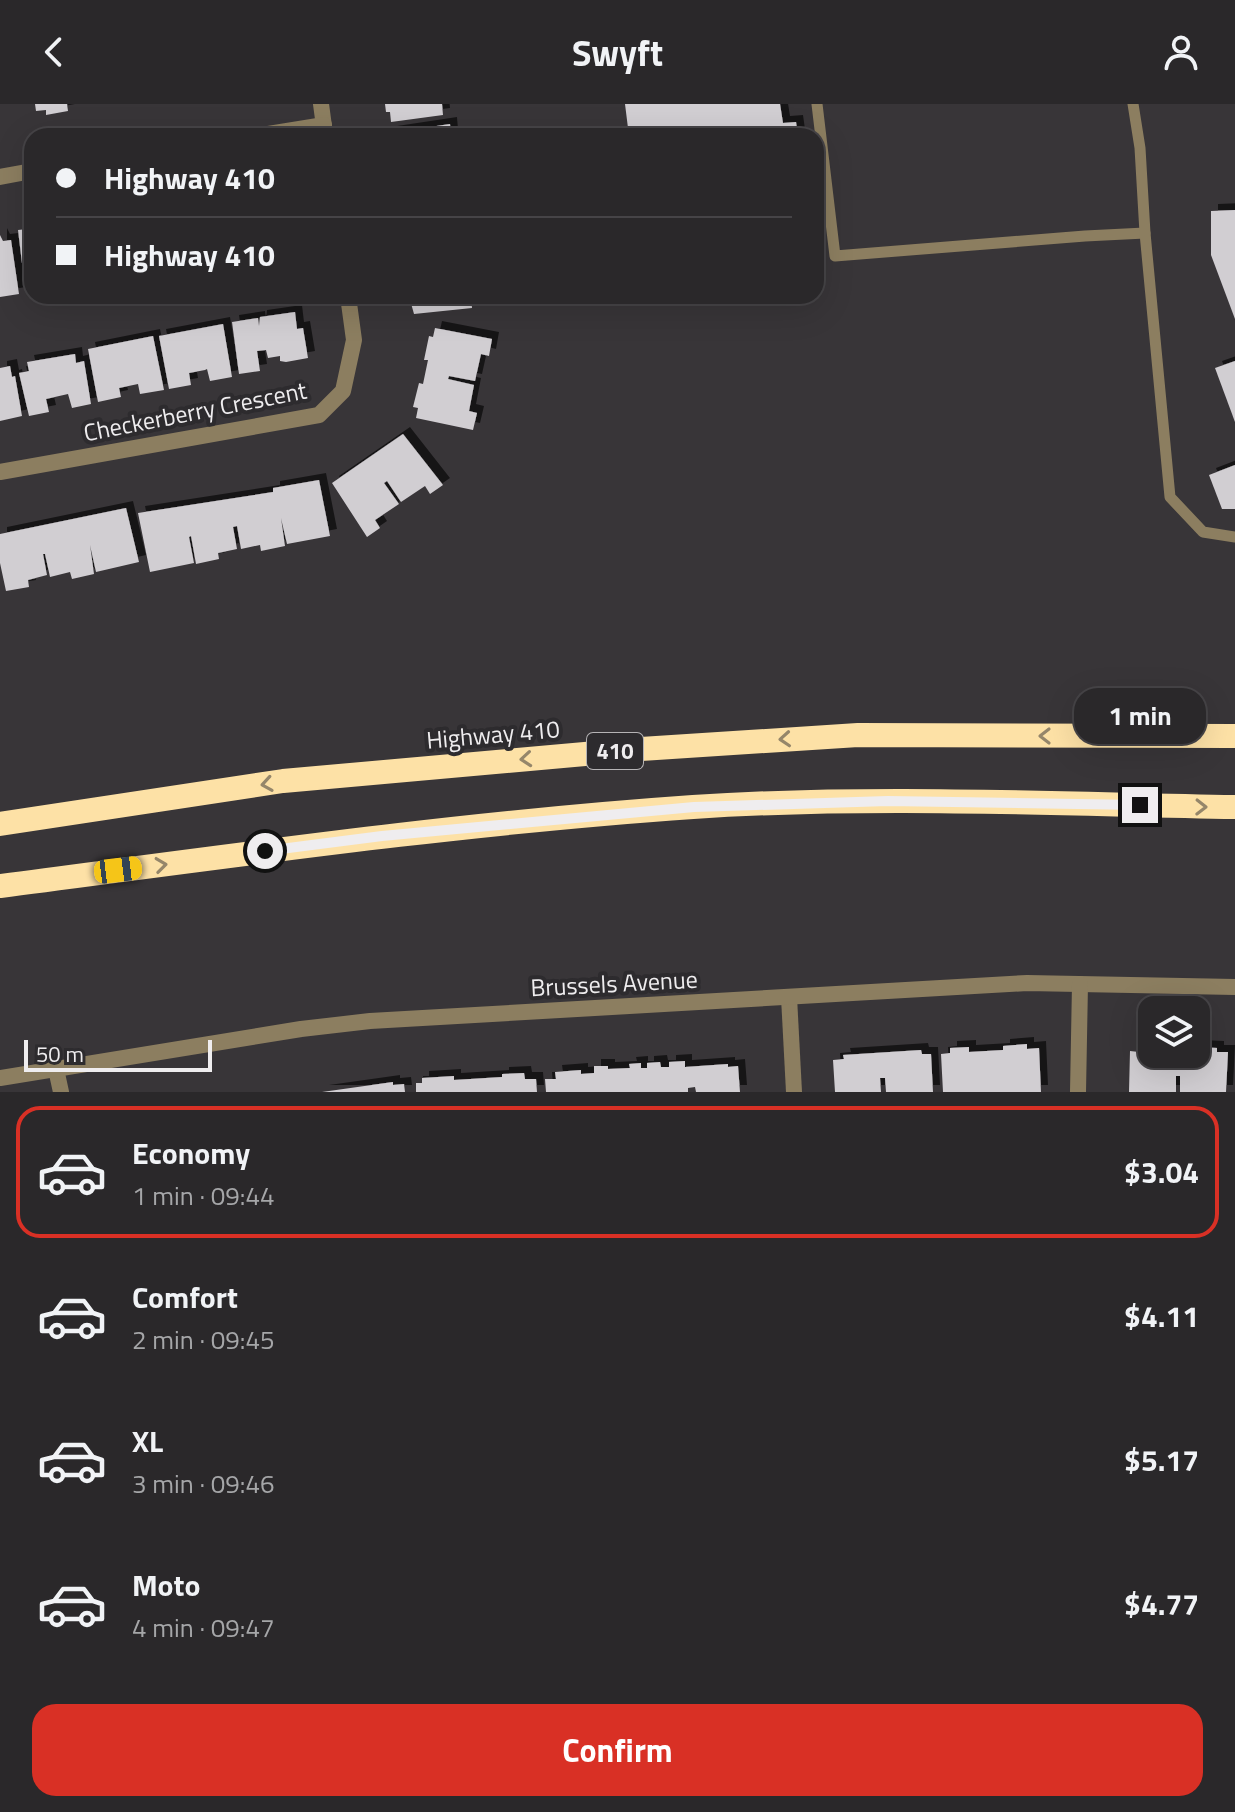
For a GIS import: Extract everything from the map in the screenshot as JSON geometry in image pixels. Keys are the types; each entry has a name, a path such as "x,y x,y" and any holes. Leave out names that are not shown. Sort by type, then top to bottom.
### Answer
{"highway":[{"name":"Highway 410","path":"0,824 283,781 641,749 858,735 1235,736"},
{"path":"0,886 382,836 694,807 888,801 1235,807"}],"street":[{"path":"321,104 324,128"},
{"path":"0,177 24,172"},
{"name":"Checkerberry Crescent","path":"0,472 319,415 343,391 354,340 349,304"},
{"name":"Brussels Avenue","path":"0,1078 301,1029 370,1021 1027,983 1235,987"},
{"path":"1078,1092 1080,984"},
{"path":"789,997 794,1092"},
{"path":"56,1069 61,1092"}],"lane":[{"path":"817,104 820,128"},
{"path":"1133,104 1140,148 1170,497 1203,532 1235,537"},
{"path":"824,163 835,256 1145,233"}],"building":[{"path":"35,104 67,104 68,111 46,115 46,110 36,111"},
{"path":"385,104 442,104 443,115 391,122"},
{"path":"625,104 780,104 783,123 796,122 797,128 628,128"},
{"path":"450,124 450,128 423,128"},
{"path":"1235,210 1235,319 1211,255 1211,211"},
{"path":"24,229 24,280 18,230"},
{"path":"0,235 3,241 11,240 19,294 0,297"},
{"path":"411,304 472,304 472,308 414,314"},
{"path":"295,312 297,329 303,328 308,358 286,362 280,361 280,356 268,358 266,350 257,351 260,371 239,374 232,322 258,318 259,326 260,317"},
{"path":"223,324 232,377 210,381 207,369 189,373 191,385 169,389 159,336"},
{"path":"435,328 492,339 489,356 481,354 475,381 449,376 448,379 474,385 469,411 477,413 473,430 416,418 418,408 413,407 419,383 423,384 429,336 433,337"},
{"path":"153,336 164,390 140,394 138,384 119,388 121,397 98,402 88,349"},
{"path":"75,354 76,363 84,361 91,404 72,408 68,394 46,399 49,412 29,416 19,373 29,371 27,362"},
{"path":"1235,361 1235,422 1215,368"},
{"path":"10,366 12,377 15,376 22,416 0,421 0,368"},
{"path":"403,434 443,485 430,494 425,486 401,502 387,481 384,483 399,504 375,520 380,528 367,537 332,483"},
{"path":"1235,465 1235,509 1222,509 1209,475"},
{"path":"319,480 330,536 287,544 281,518 285,546 261,551 260,545 241,549 237,526 233,527 237,549 218,553 219,559 196,564 191,536 194,563 150,572 138,513 273,492 273,488"},
{"path":"126,508 139,562 96,572 90,545 94,574 72,579 70,572 50,577 43,554 47,575 28,580 29,587 6,591 0,563 0,534"},
{"path":"1027,1044 1027,1049 1039,1048 1041,1092 943,1092 941,1054 950,1053 950,1048 969,1047 969,1052 1003,1050 1003,1046"},
{"path":"1210,1048 1217,1048 1217,1052 1228,1052 1226,1092 1180,1092 1180,1076 1176,1076 1176,1092 1129,1092 1130,1051 1138,1052 1138,1068 1210,1068"},
{"path":"921,1050 922,1054 931,1054 933,1092 886,1092 885,1078 880,1078 881,1092 835,1092 833,1060 844,1059 843,1055"},
{"path":"685,1061 685,1067 738,1066 740,1092 696,1092 695,1087 688,1088 688,1092 546,1092 545,1079 556,1079 555,1072 581,1070 581,1074 594,1073 594,1066 630,1068 629,1064 641,1063 641,1068 647,1068 647,1063 660,1062 661,1067 669,1067 669,1062"},
{"path":"524,1073 525,1079 536,1079 537,1092 416,1092 416,1083 422,1083 422,1078 454,1076 454,1080"},
{"path":"393,1082 393,1085 404,1084 405,1092 322,1092"}],"route":[{"path":"265,851 382,836 694,807 888,801 1140,805"}]}
